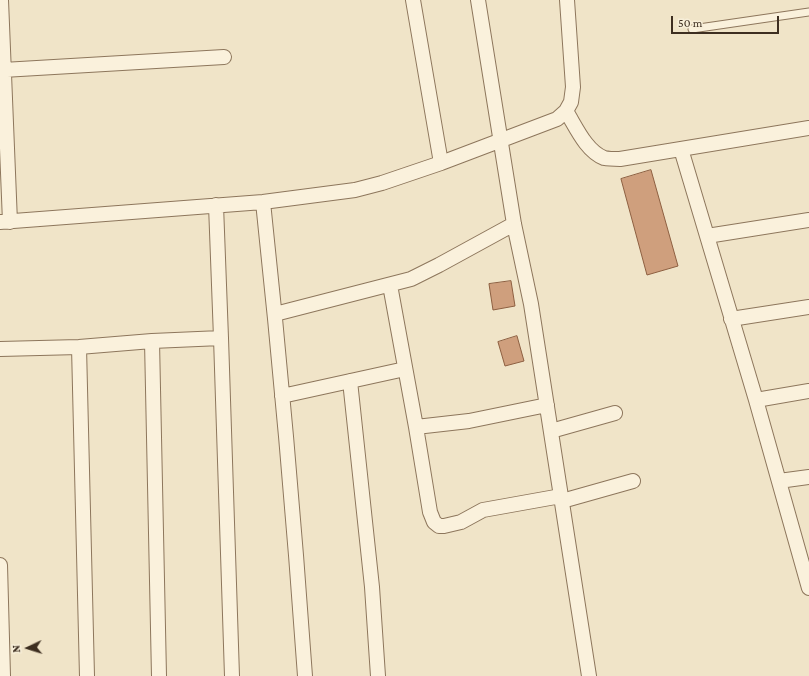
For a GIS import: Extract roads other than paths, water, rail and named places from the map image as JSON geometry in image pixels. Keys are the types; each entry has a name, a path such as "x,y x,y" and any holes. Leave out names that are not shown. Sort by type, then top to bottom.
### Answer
{"street":[{"path":"1,0 4,70 5,222 263,202 356,190 382,184 557,119 566,111 571,102 572,87 567,0"},
{"path":"413,0 441,163"},
{"path":"478,0 514,224 531,304 589,676"},
{"path":"4,70 224,57"},
{"path":"566,111 586,144 597,154 605,158 620,159 809,128"},
{"path":"681,149 779,481 803,548 809,588"},
{"path":"263,202 275,314 305,676"},
{"path":"216,206 232,676"},
{"path":"706,236 809,220"},
{"path":"275,314 411,279 514,224"},
{"path":"390,285 430,512 434,522 439,526 444,526 460,522 483,510 562,498 633,482"},
{"path":"732,319 809,307"},
{"path":"0,349 79,347 152,341 221,338"},
{"path":"152,341 159,676"},
{"path":"79,347 87,676"},
{"path":"282,396 405,369"},
{"path":"350,381 372,587 378,676"},
{"path":"756,400 809,392"},
{"path":"416,427 469,421 547,405"},
{"path":"551,431 615,413"},
{"path":"779,481 809,476"},
{"path":"0,565 3,676"}],"lane":[{"path":"692,29 809,12"}]}
